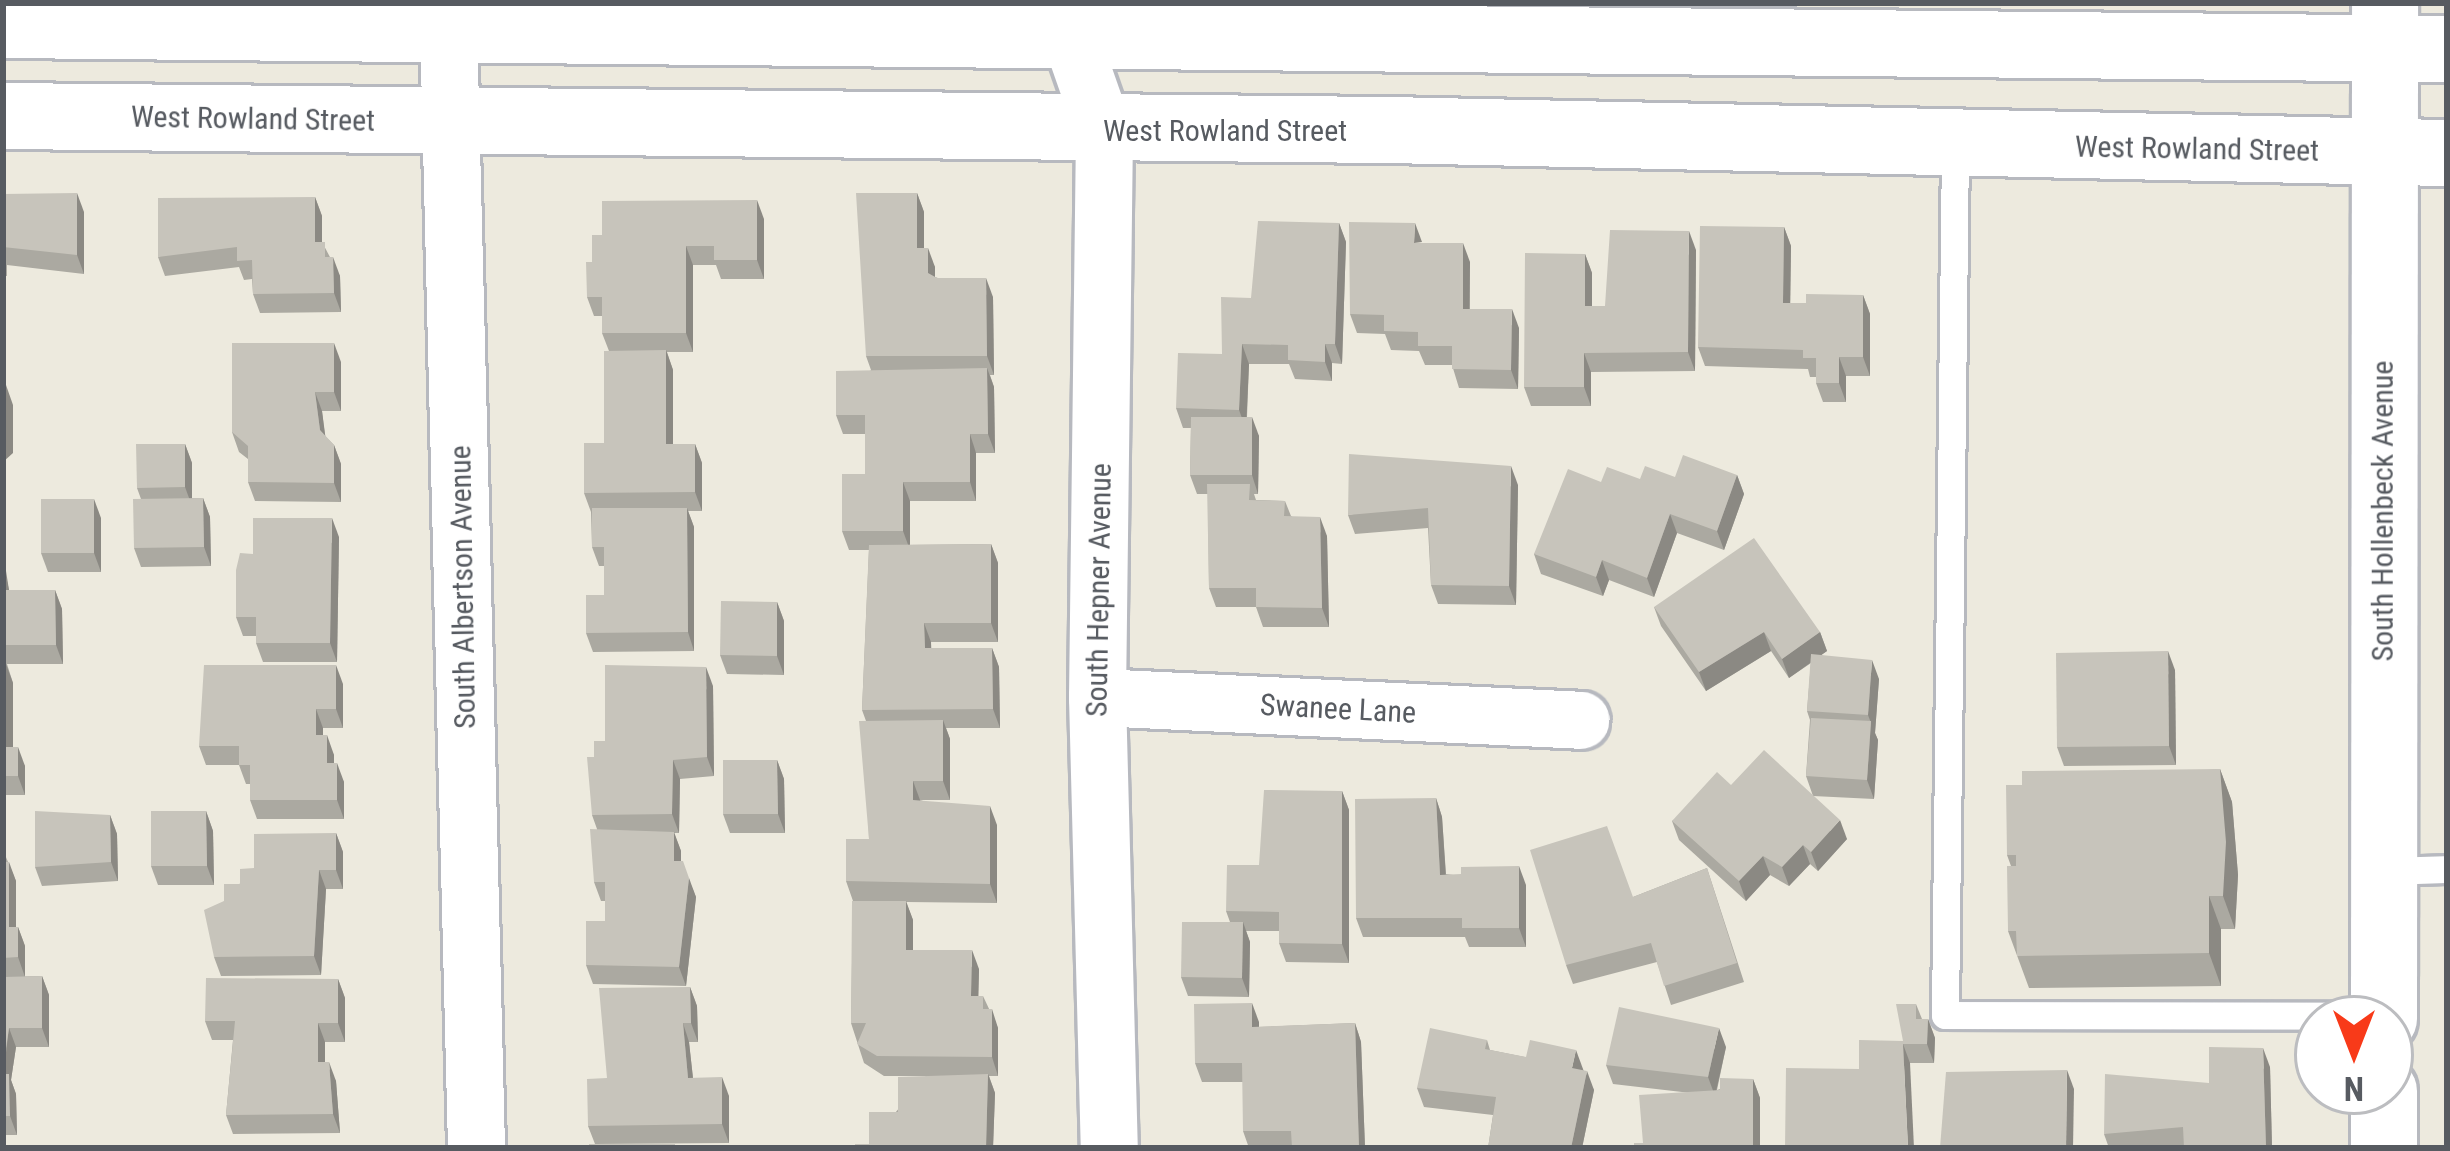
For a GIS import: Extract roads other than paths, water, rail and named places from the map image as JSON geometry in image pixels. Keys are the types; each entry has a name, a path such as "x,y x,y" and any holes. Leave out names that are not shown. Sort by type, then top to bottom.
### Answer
{"main road":[{"path":"3,25 305,13 448,26 1069,21 2384,25 2447,49"},
{"name":"South Hollenbeck Avenue","path":"2384,25 2384,995"},
{"name":"West Rowland Street","path":"3,116 1104,132 1389,130 1955,146 2447,153"},
{"path":"2384,1115 2384,1148"}],"street":[{"name":"South Hepner Avenue","path":"1069,21 1104,132 1096,698 1109,1148"},
{"name":"South Albertson Avenue","path":"448,26 476,1148"},
{"name":"Swanee Lane","path":"1096,698 1580,720"}],"lane":[{"path":"1955,146 1946,1015 2294,1017"},
{"path":"2383,871 2447,869"}]}
